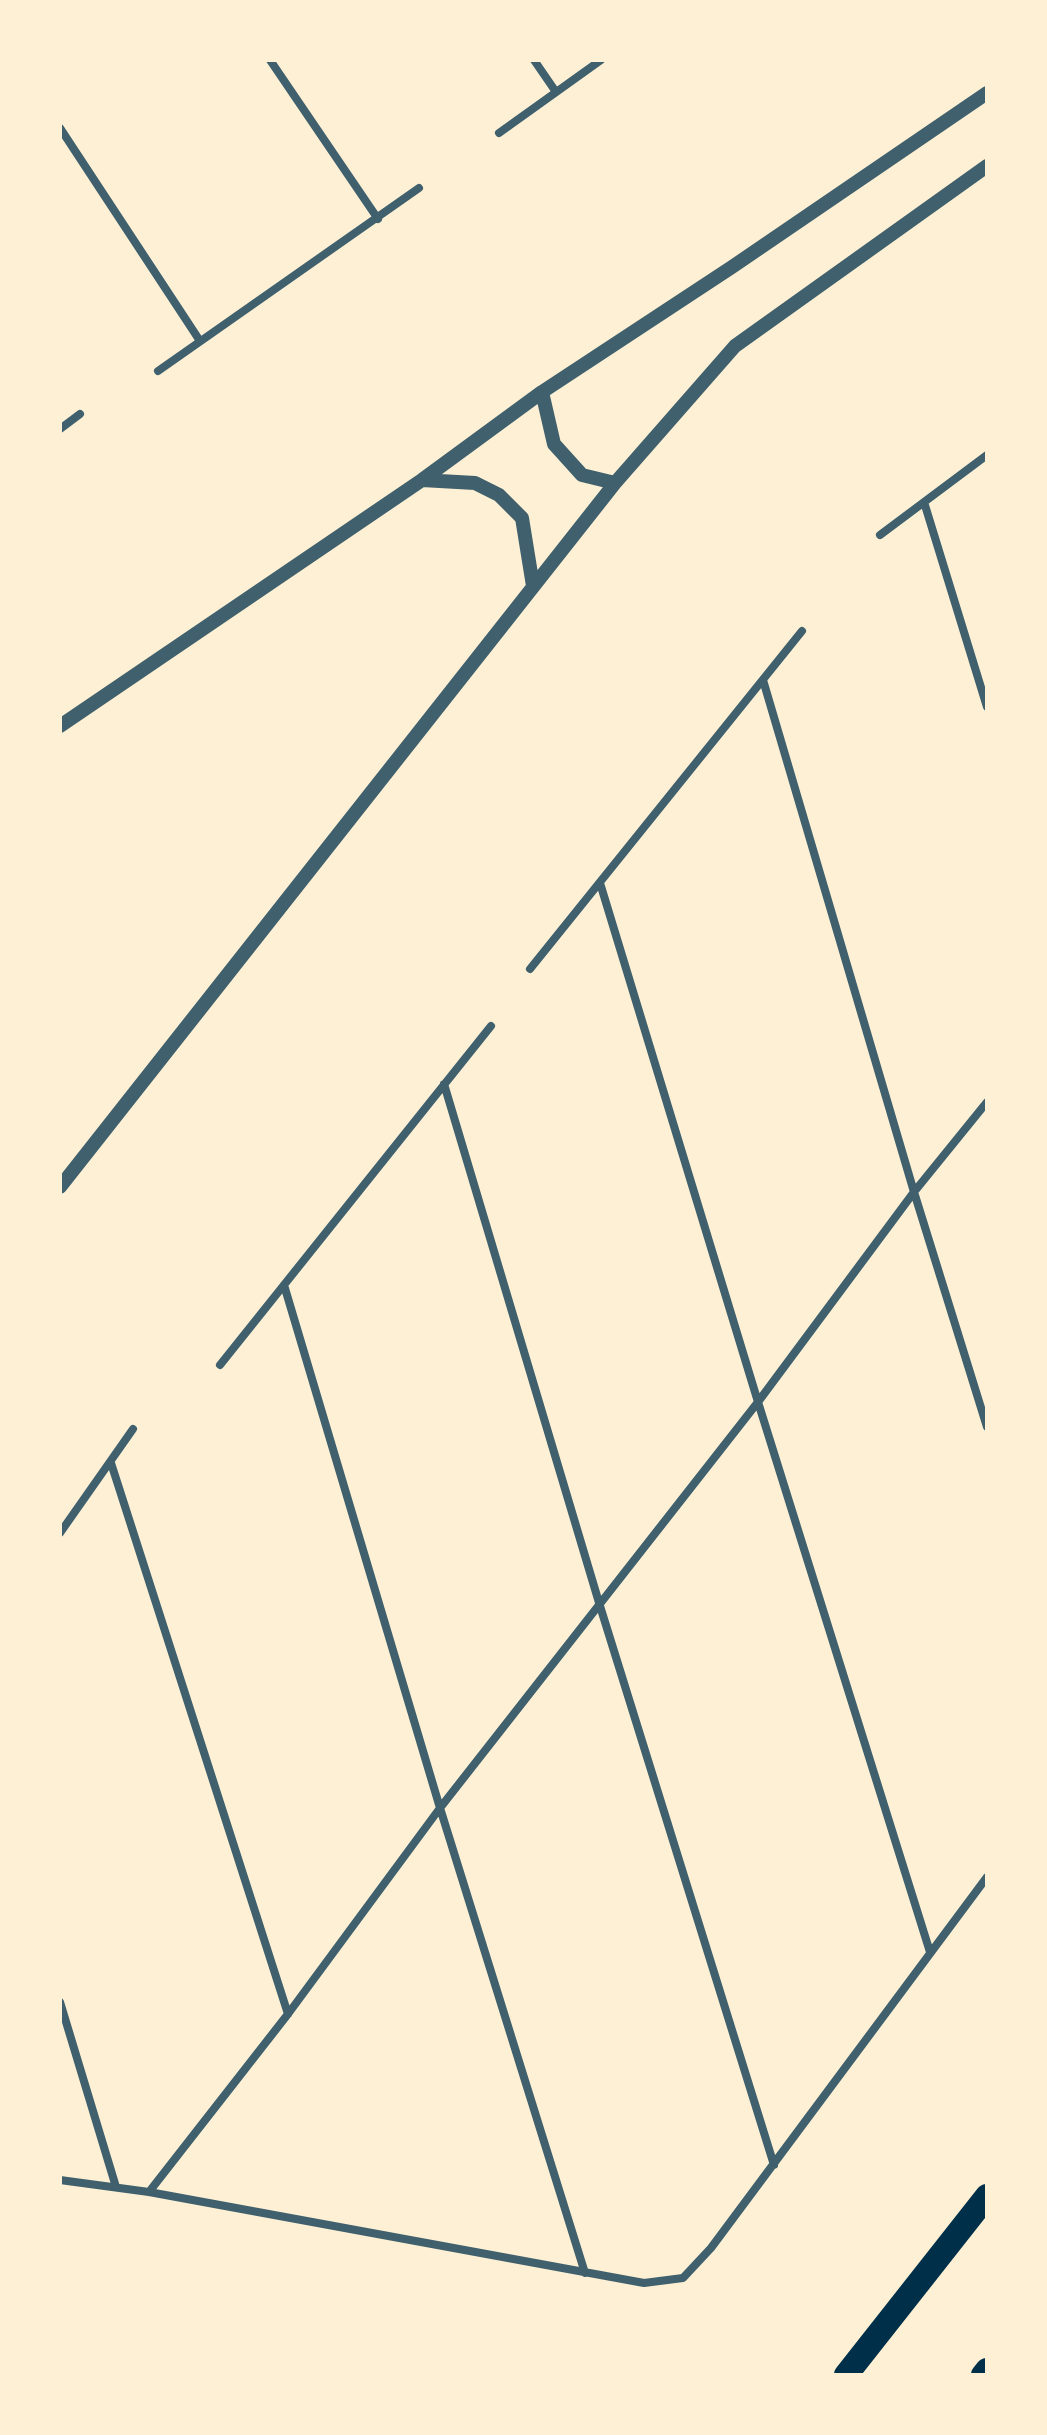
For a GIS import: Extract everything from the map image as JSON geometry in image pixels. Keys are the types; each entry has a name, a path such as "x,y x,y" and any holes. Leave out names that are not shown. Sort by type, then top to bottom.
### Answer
{"highway":[{"path":"846,2375 987,2196"}],"street":[{"path":"270,60 378,219"},
{"path":"534,60 556,92"},
{"path":"499,133 601,60"},
{"path":"60,726 422,480 542,392 987,93"},
{"path":"60,128 200,341"},
{"path":"60,1187 615,483 735,346 987,166"},
{"path":"158,371 419,188"},
{"path":"542,392 554,444 582,475 615,483"},
{"path":"60,429 80,414"},
{"path":"880,535 987,455"},
{"path":"422,480 475,483 499,495 522,518 533,586"},
{"path":"924,502 987,707"},
{"path":"530,969 802,631"},
{"path":"763,680 914,1192 987,1427"},
{"path":"600,883 930,1952"},
{"path":"220,1365 491,1026"},
{"path":"444,1084 600,1606 774,2165"},
{"path":"149,2192 288,2014 440,1808 600,1606 758,1402 914,1192 987,1102"},
{"path":"284,1285 440,1808 585,2273"},
{"path":"60,1533 133,1429"},
{"path":"111,1463 288,2014"},
{"path":"60,2180 149,2192 644,2283 683,2278 711,2248 774,2165 987,1877"},
{"path":"60,2002 116,2187"}]}
